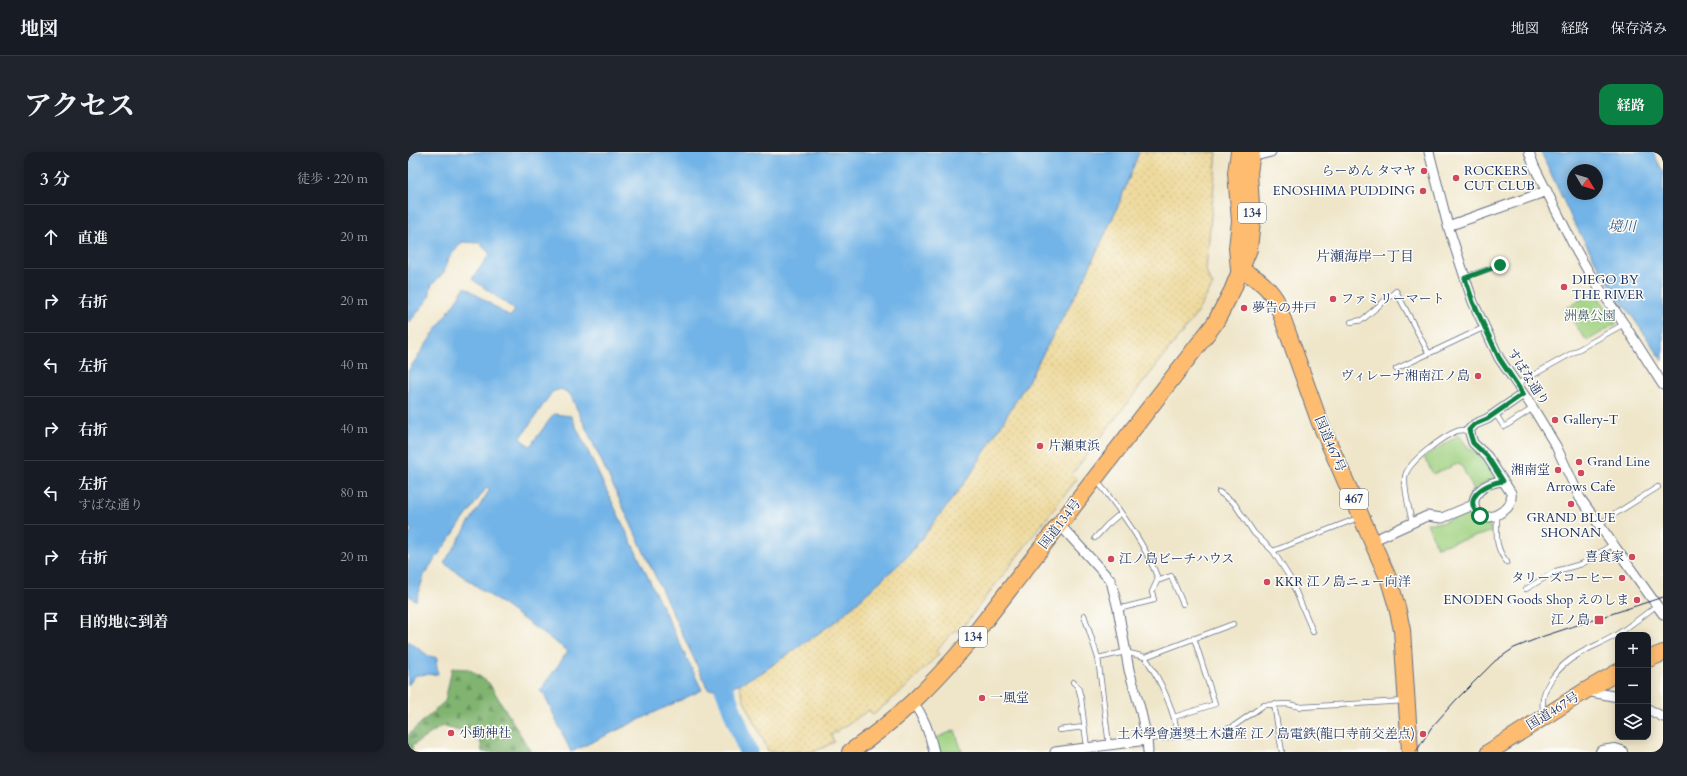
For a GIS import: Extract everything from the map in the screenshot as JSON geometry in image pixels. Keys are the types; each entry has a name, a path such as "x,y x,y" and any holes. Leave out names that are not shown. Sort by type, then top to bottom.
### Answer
{"highway":[{"name":"国道134号","path":"850,752 871,738 913,702 932,684 968,644 1215,323 1232,291 1239,271 1250,250 1252,228 1247,154"},
{"name":"国道467号","path":"1239,271 1257,279 1267,288 1276,300 1320,423 1389,580 1398,607 1402,630 1410,752"},
{"path":"1651,658 1663,654"},
{"name":"国道467号","path":"1489,752 1615,674"}],"street":[{"path":"1247,154 1271,152"},
{"name":"すばな通り","path":"1429,152 1448,226 1473,302 1499,358 1533,408 1556,446 1580,498 1663,614"},
{"path":"1529,152 1547,191 1588,270 1663,385"},
{"path":"1448,226 1547,191"},
{"path":"1503,481 1494,482 1478,492 1474,498 1473,504 1475,511 1480,516 1490,518 1497,515 1508,508 1512,500 1511,493 1487,456 1473,443 1469,430 1475,424 1495,413 1523,394"},
{"path":"1372,541 1427,516 1442,518 1473,504"},
{"path":"1060,525 1110,582 1118,609 1125,652 1147,739 1148,752"},
{"path":"1656,604 1663,596"},
{"path":"1585,691 1615,697"},
{"path":"913,702 919,710 929,731 934,752"},
{"path":"1651,711 1663,717"},
{"path":"1055,752 1090,749 1147,739"},
{"path":"1602,752 1615,750 1621,752"}],"lane":[{"path":"1465,278 1500,265"},
{"path":"1351,322 1362,320 1396,291 1430,354"},
{"path":"1517,384 1624,324"},
{"path":"1396,369 1485,327"},
{"path":"1495,413 1504,427 1533,408"},
{"path":"1412,522 1405,482 1405,475 1408,468 1429,449 1458,431 1469,430"},
{"path":"1094,480 1102,486 1121,513 1149,557 1158,579 1152,592 1154,600 1118,609"},
{"path":"1599,524 1658,487"},
{"path":"1219,492 1234,503 1254,533 1273,551 1290,578 1313,632"},
{"path":"1095,538 1107,524 1121,513"},
{"path":"1497,515 1496,540 1499,553 1507,562"},
{"path":"1273,551 1362,517"},
{"path":"1526,589 1556,571 1582,564 1613,544"},
{"path":"1158,579 1160,580 1171,576 1184,604"},
{"path":"1545,716 1542,707 1546,689 1551,680 1565,665 1578,655 1613,637 1656,604"},
{"path":"1084,615 1098,658 1109,745"},
{"path":"1098,658 1125,652 1144,657 1233,624"},
{"path":"1174,717 1215,704 1194,638"},
{"path":"1144,657 1155,672 1174,717 1178,736"},
{"path":"1073,682 1078,687 1080,692 1084,727 1090,749"},
{"path":"1147,739 1196,735 1231,728 1264,705 1288,704 1301,707 1407,701"},
{"path":"1274,704 1282,752"},
{"path":"1058,730 1084,727"}],"green space":[{"name":"洲鼻公園","path":"1595,292 1617,323 1587,341 1564,309"},
{"path":"1459,435 1467,446 1482,457 1495,477 1474,490 1460,463 1433,474 1424,457"},
{"path":"1470,511 1478,519 1489,521 1491,532 1437,547 1427,523 1441,523"},
{"path":"452,668 469,669 489,683 531,752 482,752 481,743 470,734 442,726 412,746 412,752 408,752 408,735 445,701"},
{"path":"955,730 962,752 938,752 934,739"}],"sand":[{"name":"片瀬東浜","path":"1139,152 1217,152 1206,270 1213,285 1195,316 1072,474 1077,479 959,632 955,630 936,651 939,654 904,689 873,715 869,710 831,735 834,742 814,752 769,752 744,700 739,684 764,671 836,621 908,556 969,477 1028,381 1085,277 1118,206"}],"water":[{"path":"408,152 1139,152 1118,206 1085,277 1028,381 969,477 908,556 836,621 764,671 739,684 724,688 708,689 570,394 561,389 552,392 520,439 530,446 554,414 571,416 702,690 571,752 544,694 540,691 568,651 444,563 490,489 487,487 428,569 428,572 425,572 416,601 408,595 408,537 412,530 408,527 408,371 465,287 510,317 515,310 472,279 490,254 479,243 462,242 449,258 444,272 431,286 429,298 408,324"},
{"name":"境川","path":"1541,152 1653,152 1663,172 1663,361 1604,276 1572,219"},
{"path":"408,641 429,656 438,658 438,660 436,660 438,674 416,675 408,685"}],"waterway":[{"path":"724,688 748,752"}],"tram line":[{"path":"1416,752 1431,728 1455,701 1495,661 1514,648 1544,636 1663,597"}],"place":[{"name":"らーめん タマヤ","path":"1424,171"},
{"name":"ROCKERS CUT CLUB","path":"1456,178"},
{"name":"ENOSHIMA PUDDING","path":"1423,191"},
{"name":"DIEGO BY THE RIVER","path":"1564,287"},
{"name":"ファミリーマート","path":"1333,299"},
{"name":"夢告の井戸","path":"1244,308"},
{"name":"ヴィレーナ湘南江ノ島","path":"1478,376"},
{"name":"Gallery-T","path":"1555,420"},
{"name":"片瀬東浜","path":"1040,446"},
{"name":"Grand Line","path":"1579,462"},
{"name":"湘南堂","path":"1558,470"},
{"name":"Arrows Cafe","path":"1581,473"},
{"name":"GRAND BLUE SHONAN","path":"1571,504"},
{"name":"喜食家","path":"1632,557"},
{"name":"江ノ島ビーチハウス","path":"1111,559"},
{"name":"タリーズコーヒー","path":"1622,578"},
{"name":"KKR 江ノ島ニュー向洋","path":"1267,582"},
{"name":"ENODEN Goods Shop えのしま","path":"1637,600"},
{"name":"江ノ島","path":"1599,620"},
{"name":"一風堂","path":"982,698"},
{"name":"小動神社","path":"451,733"},
{"name":"土木學會選奨土木遺産 江ノ島電鉄(龍口寺前交差点)","path":"1423,734"}],"district":[{"name":"片瀬海岸一丁目","path":"1365,256"}],"route":[{"path":"1480,516 1475,511 1473,504 1474,498 1478,492 1494,482 1503,481 1487,456 1473,443 1469,430 1475,424 1487,419 1523,394 1499,358 1473,302 1465,278 1500,265"}]}
